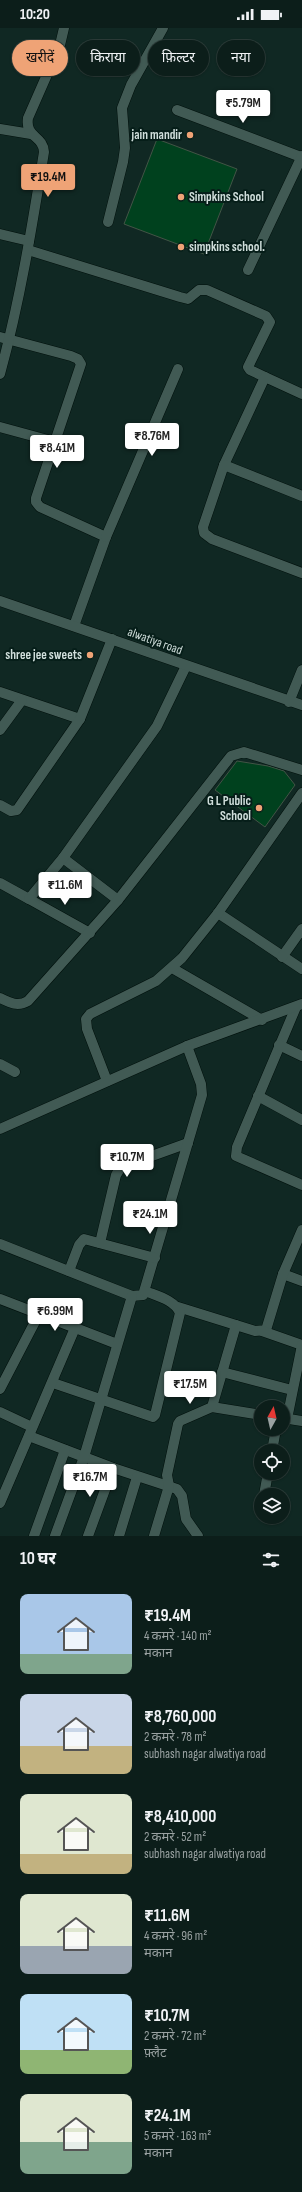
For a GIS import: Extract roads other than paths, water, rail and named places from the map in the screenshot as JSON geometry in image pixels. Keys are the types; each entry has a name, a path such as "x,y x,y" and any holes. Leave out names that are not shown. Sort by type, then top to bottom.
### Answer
{"street":[{"path":"31,134 27,124 28,118 60,45 64,28"},
{"path":"108,222 125,148 122,108 131,85 163,28"},
{"path":"177,110 302,157 248,270"},
{"path":"0,129 31,134 41,142 44,152 29,246 5,338 0,374"},
{"path":"0,234 29,246 180,297 188,299 199,290 207,290 266,316 270,322 248,367 250,370 302,394"},
{"path":"5,338 71,356 78,359 81,364 37,493 36,502 40,507 106,537"},
{"path":"74,626 106,537 178,369"},
{"path":"265,377 224,465 204,521 204,533 212,539 302,573"},
{"path":"0,427 55,442"},
{"path":"224,465 302,496"},
{"name":"alwatiya road","path":"0,601 289,702 302,705"},
{"path":"0,805 11,811 17,810 80,719 112,639"},
{"path":"29,898 63,858 157,726 186,666"},
{"path":"289,702 302,670"},
{"path":"0,692 80,719"},
{"path":"0,729 22,700"},
{"path":"0,998 22,1005 28,1001 118,900 231,756 244,752 302,770"},
{"path":"107,1081 87,1029 86,1019 90,1014 156,980 172,968 218,913 302,793"},
{"path":"63,858 118,900"},
{"path":"0,883 90,933"},
{"path":"218,913 302,969"},
{"path":"282,956 302,929"},
{"path":"172,968 262,1020"},
{"path":"0,1129 187,1046 262,1020 299,1005"},
{"path":"299,1005 279,1045 237,1147 236,1156 302,1185"},
{"path":"279,1045 302,1056"},
{"path":"0,1244 132,1296 143,1295 188,1143 202,1089 187,1046"},
{"path":"0,1064 15,1072"},
{"path":"258,1096 302,1120"},
{"path":"100,1243 118,1171 121,1167 188,1143"},
{"path":"262,1332 267,1326 283,1274 302,1230"},
{"path":"69,1271 82,1241 88,1240 155,1258"},
{"path":"283,1274 302,1281"},
{"path":"145,1291 178,1307 302,1345 295,1392 290,1405"},
{"path":"55,1536 84,1457 132,1296"},
{"path":"0,1299 117,1344"},
{"path":"53,1382 101,1401 153,1417 155,1416 180,1313 178,1307"},
{"path":"0,1388 39,1314"},
{"path":"212,1407 236,1325"},
{"path":"0,1503 75,1328"},
{"path":"222,1372 295,1392"},
{"path":"154,1536 169,1486 167,1475 178,1424 180,1421 212,1407 254,1414"},
{"path":"0,1412 30,1431 65,1450 137,1477 169,1486 180,1492 186,1519 198,1536"},
{"path":"290,1419 302,1421"},
{"path":"34,1536 65,1450"},
{"path":"88,1536 112,1468"},
{"path":"118,1536 137,1477"}],"place":[{"name":"jain mandir","path":"190,135"},
{"name":"Simpkins School","path":"181,197"},
{"name":"simpkins school.","path":"181,247"},
{"name":"shree jee sweets","path":"90,655"},
{"name":"G L Public School","path":"259,808"}]}
